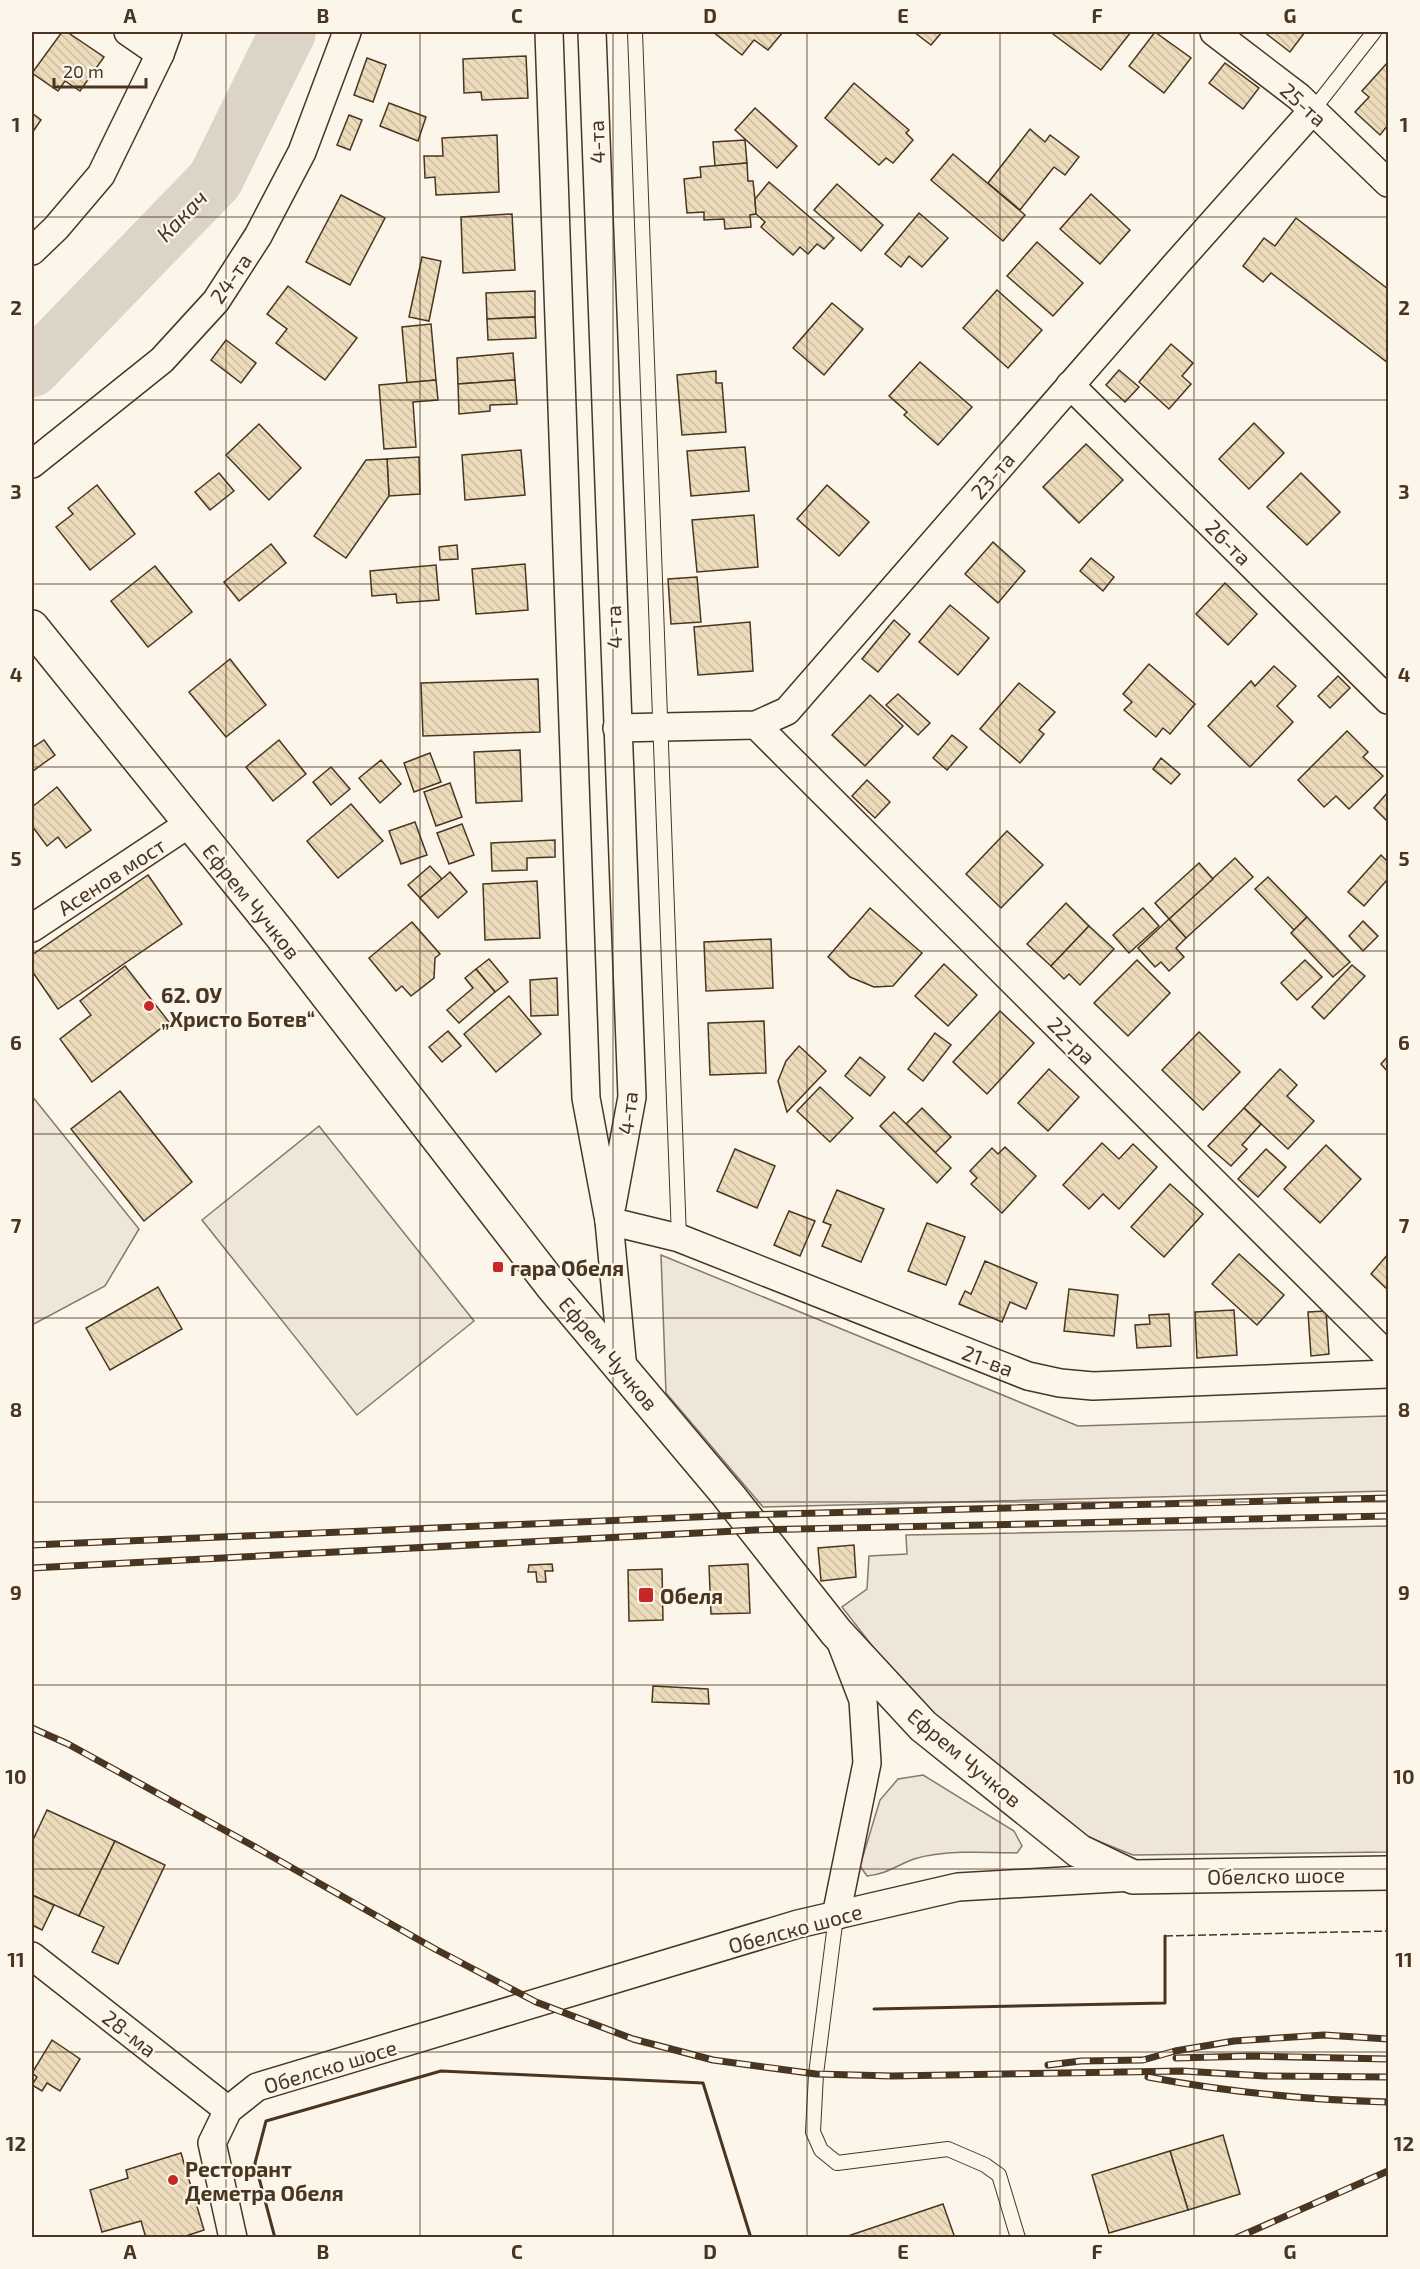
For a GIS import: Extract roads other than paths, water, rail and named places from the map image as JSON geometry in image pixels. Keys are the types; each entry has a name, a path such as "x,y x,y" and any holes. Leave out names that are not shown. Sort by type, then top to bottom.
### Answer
{"street":[{"path":"32,251 56,228 101,175 164,43 128,32"},
{"name":"24-та","path":"32,464 162,360 216,301 258,236 302,152 347,32"},
{"name":"4-та","path":"549,32 586,1098 609,1221 623,1370"},
{"name":"4-та","path":"592,32 632,1097 609,1221"},
{"name":"25-та","path":"1214,32 1299,97 1389,183"},
{"name":"23-та","path":"617,728 661,725 756,725 788,711 1313,110"},
{"name":"26-та","path":"1071,385 1389,700"},
{"name":"Ефрем Чучков","path":"32,627 280,934 553,1287 728,1495 836,1632 922,1726 1079,1851 1133,1877"},
{"name":"22-ра","path":"756,725 1389,1356"},
{"name":"Асенов мост","path":"32,928 190,823"},
{"name":"21-ва","path":"609,1221 679,1238 1028,1376 1060,1383 1093,1386 1389,1374"},
{"path":"836,1632 863,1700 867,1763 836,1916"},
{"name":"Обелско шосе","path":"228,2110 257,2087 798,1924 958,1887 1133,1877 1389,1873"},
{"name":"28-ма","path":"32,1956 228,2110"},
{"path":"228,2110 212,2143 233,2238"}],"lane":[{"path":"635,32 679,1238"},
{"path":"1313,110 1374,32"},
{"path":"836,1916 815,2086 813,2132 821,2150 837,2163 948,2149 985,2165 999,2175 1018,2238"}],"waterway":[{"name":"Какач","path":"32,369 215,180 288,32"}],"railway":[{"path":"32,1545 743,1515 1388,1498"},
{"path":"32,1568 755,1530 1388,1516"},
{"path":"32,1728 68,1744 435,1949 536,2002 633,2039 713,2060 816,2074 892,2076 1182,2071 1265,2076 1388,2077"},
{"path":"1048,2065 1081,2061 1143,2060 1175,2051 1234,2041 1324,2035 1388,2039"},
{"path":"1176,2058 1252,2056 1388,2059"},
{"path":"1148,2077 1268,2094 1388,2102"},
{"path":"1236,2238 1388,2171"}],"place":[{"name":"62. ОУ „Христо Ботев“","path":"149,1006"},
{"name":"гара Обеля","path":"498,1267"},
{"name":"Обеля","path":"646,1595"},
{"name":"Ресторант Деметра Обеля","path":"173,2180"}]}
